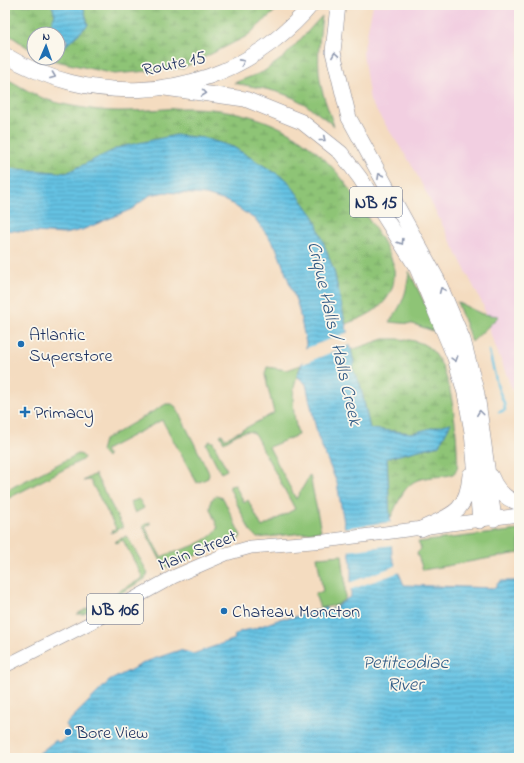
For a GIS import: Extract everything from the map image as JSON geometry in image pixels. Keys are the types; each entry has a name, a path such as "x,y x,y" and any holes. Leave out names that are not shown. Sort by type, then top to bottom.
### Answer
{"highway":[{"name":"Route 15","path":"5,55 60,79 86,86 132,90 165,88 198,80 229,68 253,55 285,32 311,5"},
{"name":"NB 15","path":"338,5 333,52 349,118 437,278 463,340 478,394 487,466 487,520"},
{"name":"NB 15","path":"165,88 245,98 302,122 340,153 360,178 417,268 455,358 466,393 487,520"},
{"path":"421,529 455,513 465,500 469,488 472,432"},
{"path":"487,466 496,488 512,501 519,503"}],"main road":[{"name":"NB 106","path":"487,520 519,515"},
{"name":"Main Street","path":"5,666 88,624 173,577 226,554 251,547 325,541 487,520"}],"shaded area":[{"path":"373,5 519,5 519,397 514,394 491,335 483,305 413,167 370,101 363,53"}],"green space":[{"path":"5,5 52,5 55,15 52,26 26,26 26,46 5,32"},
{"path":"83,5 282,5 247,36 183,68 114,74 66,63 66,45 88,25"},
{"path":"322,16 319,44 319,72 323,94 334,126 307,106 289,96 269,90 234,83 263,72 284,57"},
{"path":"5,78 42,98 73,106 119,111 183,108 212,109 239,113 264,121 287,131 308,145 328,162 345,183 370,220 389,254 394,268 394,280 387,298 373,311 345,324 334,271 287,180 233,147 204,138 120,147 67,173 5,168"},
{"path":"409,271 439,333 413,324 389,322 398,310 404,298"},
{"path":"457,302 482,314 499,316 472,342"},
{"path":"384,339 418,342 428,347 436,355 442,366 451,395 458,460 457,469 453,474 424,478 408,486 390,519 387,458 439,445 450,424 412,433 370,429 360,384 352,368 354,363 351,350"},
{"path":"301,365 297,374 293,400 294,416 298,435 269,447 296,499 310,475 321,531 257,538 250,531 230,489 230,486 235,485 244,503 248,500 262,527 295,509 254,433 242,432 224,442 220,435 222,434 225,439 274,413 265,375 267,367 287,370"},
{"path":"166,404 172,404 176,407 209,473 208,478 197,483 162,420 105,450 108,456 107,458 101,451 104,440"},
{"path":"210,441 213,442 227,470 221,473 206,444"},
{"path":"78,454 82,455 84,458 82,460 5,500 5,491"},
{"path":"95,474 123,527 111,533 116,528 90,480 83,481"},
{"path":"216,496 223,498 241,536 237,541 199,554 170,568 163,565 143,527 145,524 150,522 150,524 145,527 161,557 192,546 207,539 218,528 210,509 211,500"},
{"path":"139,499 144,508 135,513 130,502"},
{"path":"519,530 519,553 423,570 417,553 421,549 418,542"},
{"path":"127,536 148,573 145,579 84,614 77,614 143,578 123,540 116,543 115,541"},
{"path":"342,555 345,580 345,599 337,605 320,608 315,594 323,592 317,557"}],"water":[{"path":"52,5 83,5 88,25 66,45 66,42 68,41 66,39 66,26 52,26 52,21 55,15"},
{"name":"Petitcodiac River","path":"176,135 204,138 233,147 287,180 314,217 334,271 354,363 352,368 360,384 370,429 412,433 451,423 439,445 387,458 392,557 404,585 494,588 500,581 519,581 519,758 33,758 56,740 59,743 71,734 66,724 109,681 148,661 180,650 193,654 235,639 234,636 241,631 253,629 283,618 291,618 319,609 326,608 328,611 351,596 351,562 337,483 318,437 306,384 297,376 306,354 306,343 298,306 276,247 256,220 229,202 206,195 165,192 150,195 132,209 82,230 64,234 5,230 5,168 66,173 120,147"}],"pier":[{"path":"349,332 352,344 303,364 302,358 304,349"},
{"path":"392,522 393,545 347,551 343,528"},
{"path":"398,565 400,572 349,590 349,583"}],"waterway":[{"path":"489,351 498,388 504,403 505,410 499,412"}],"place":[{"name":"Atlantic Superstore","path":"21,344"},
{"name":"Primacy","path":"25,412"},
{"name":"Chateau Moncton","path":"224,611"},
{"name":"Bore View","path":"68,732"}],"water label":[{"name":"Crique Halls / Halls Creek","path":"336,333"}]}
